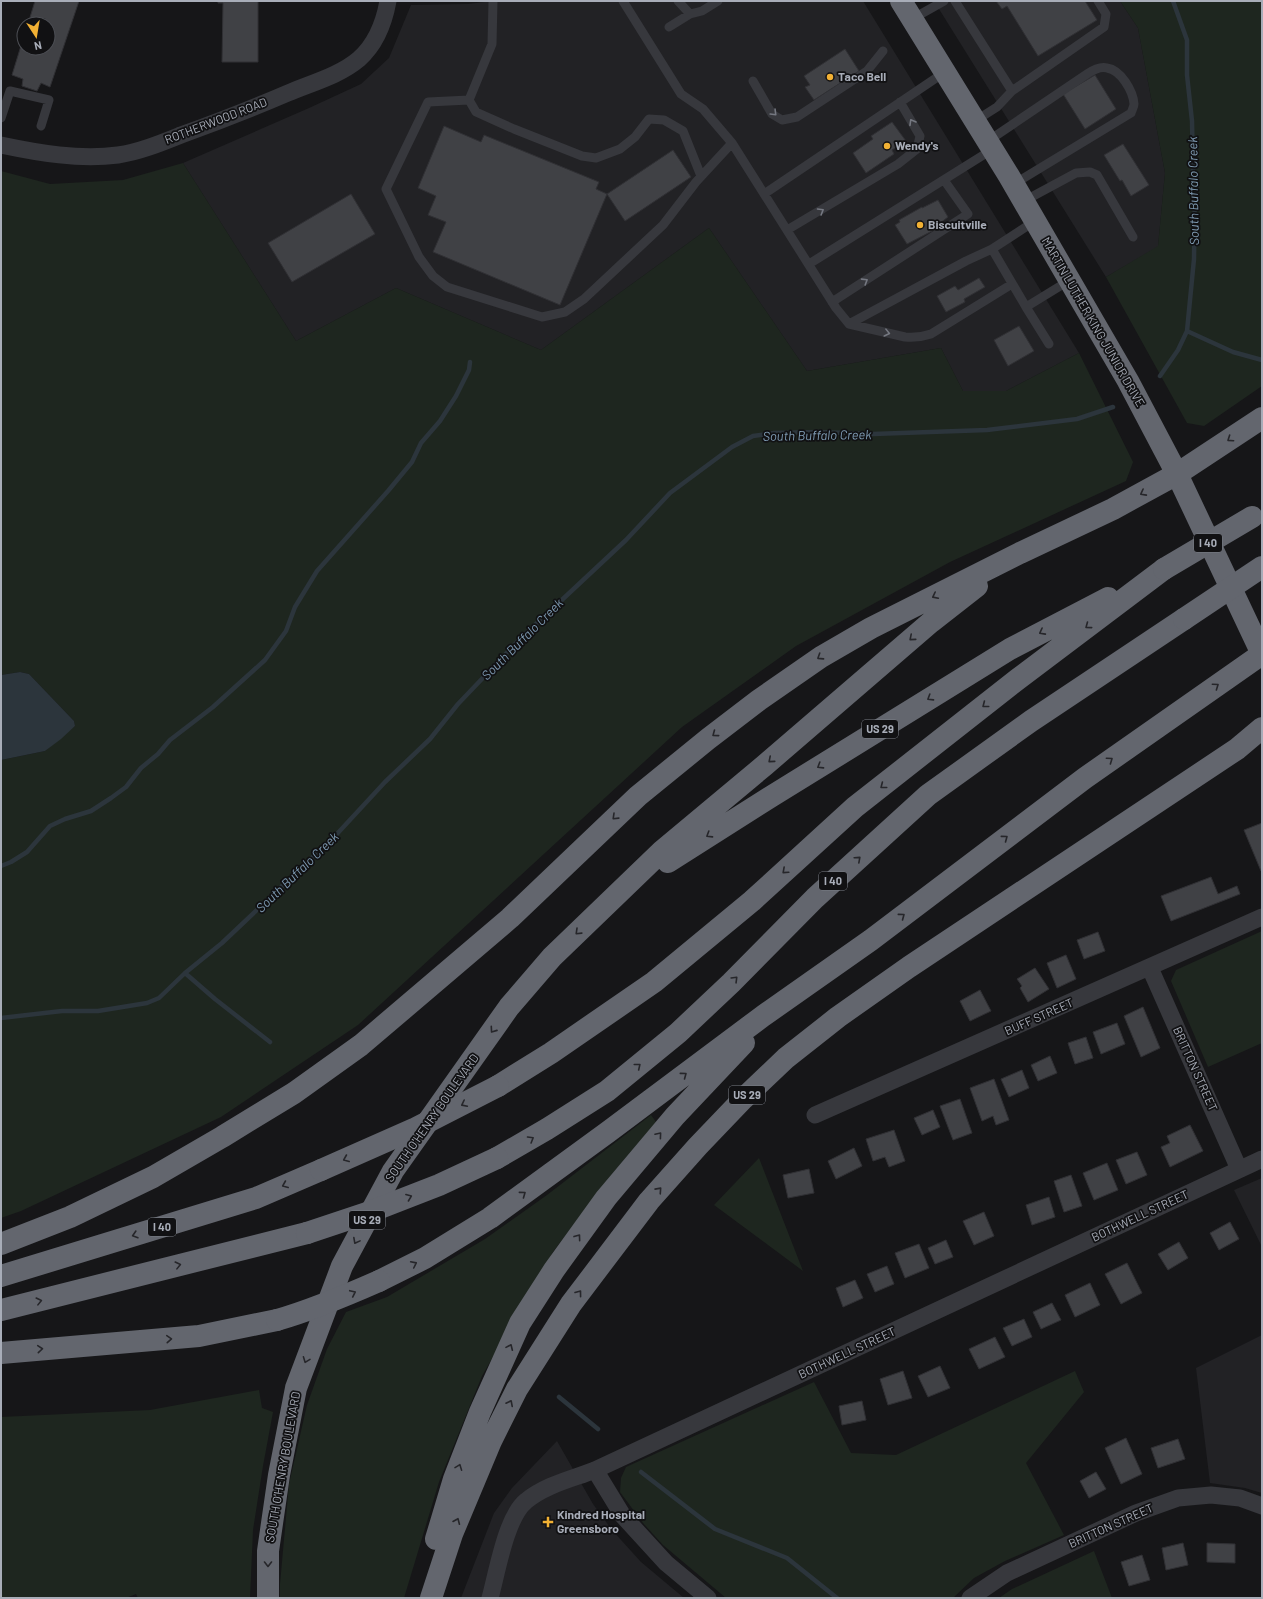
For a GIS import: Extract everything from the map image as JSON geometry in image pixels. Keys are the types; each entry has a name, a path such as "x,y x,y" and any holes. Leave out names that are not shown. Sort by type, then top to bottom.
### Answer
{"highway":[{"name":"MARTIN LUTHER KING JUNIOR DRIVE","path":"907,10 1019,192 1128,381 1177,474 1262,654"},
{"path":"1,1244 70,1217 153,1177 294,1093 361,1045 510,918 638,796 759,700 821,657 871,628 1020,553 1113,509 1177,474 1262,418"},
{"name":"I 40","path":"1,1276 256,1198 416,1128 498,1086 551,1053 654,982 752,901 855,807 1018,679 1164,569 1257,514"},
{"path":"606,905 662,851 765,765 931,622 1020,553"},
{"name":"I 40","path":"1,1310 307,1233 367,1213 426,1190 497,1158 607,1091 678,1033 731,983 815,898 928,795 1031,721 1262,567"},
{"name":"US 29","path":"606,905 682,852 1010,649 1164,569"},
{"path":"420,1598 428,1563 454,1479 480,1412 520,1323 554,1270 606,1198 675,1116 746,1041 871,940 1085,778 1262,654"},
{"name":"US 29","path":"431,1598 452,1534 490,1442 517,1389 571,1304 648,1201 698,1146 743,1099 786,1058 838,1018 909,967 1237,749 1262,728"},
{"name":"SOUTH O'HENRY BOULEVARD","path":"268,1598 268,1551 279,1475 296,1388 342,1266 393,1171 509,1007 552,957 606,905"},
{"path":"1,1353 199,1336 277,1320 336,1300 379,1281 425,1258 490,1218 763,1016 871,940"}],"street":[{"name":"ROTHERWOOD ROAD","path":"1,145 38,153 80,157 118,155 156,144 217,122 341,71 359,59 376,39 384,20 388,1"},
{"name":"BUFF STREET","path":"815,1115 1150,968 1262,917"},
{"name":"BRITTON STREET","path":"1150,968 1239,1169"},
{"name":"BOTHWELL STREET","path":"490,1598 514,1516 525,1502 549,1487 596,1470 1262,1159"},
{"path":"596,1470 622,1516 666,1563 708,1598"},
{"name":"BRITTON STREET","path":"970,1598 1007,1573 1136,1513 1178,1498 1211,1495 1240,1498 1262,1506"}],"lane":[{"path":"469,100 492,44 493,1"},
{"path":"623,1 681,94 703,109 732,143 832,302 849,324 905,337 922,337 931,334 1012,284"},
{"path":"678,1 690,14"},
{"path":"669,27 690,14 702,11 718,1"},
{"path":"907,10 943,1"},
{"path":"955,1 1012,91"},
{"path":"975,121 997,107 1012,91 1104,27 1106,14 1098,1"},
{"path":"753,81 772,114 782,120 797,117 867,71 883,51"},
{"path":"809,264 944,180 1087,74 1097,68 1108,68 1118,73 1131,91 1134,106 1131,113 1019,192"},
{"path":"764,194 945,72"},
{"path":"1,118 10,91 49,100 41,126"},
{"path":"469,100 428,102 386,189 423,262 433,276 447,287 542,317 565,312 584,299 663,225 680,201 701,176 732,143"},
{"path":"469,100 476,112 582,156 596,158 620,149 636,137 649,119 664,120 683,131 701,176"},
{"path":"787,230 891,168 917,149 920,136 900,102"},
{"path":"1019,192 1076,173 1090,172 1097,175 1133,237"},
{"path":"832,302 968,214 944,180"},
{"path":"849,324 966,261 992,249 1035,221"},
{"path":"992,249 1049,344"},
{"path":"1026,307 1070,280"}],"shaded area":[{"path":"493,1 863,1 1079,353 1006,391 963,391 941,348 807,371 709,228 541,350 396,288 296,341 183,163 361,84 389,58 411,5 468,4"},
{"path":"934,1 1120,1 1138,28 1165,173 1158,247 1106,277"},
{"path":"1120,1 1262,1 1262,386 1204,426 1187,423 1106,277 1158,246 1165,173 1138,28"},
{"path":"183,163 296,341 396,288 541,350 709,228 807,371 941,348 963,391 1006,391 1079,353 1133,462 1126,481 950,562 796,646 682,727 358,1025 221,1117 21,1211 1,1218 1,760 45,751 75,726 74,721 29,674 20,672 1,675 1,171 50,184 123,180"},
{"path":"20,672 29,674 74,721 75,726 45,751 1,760 1,675"},
{"path":"1262,931 1262,1043 1208,1067 1171,981 1176,970"},
{"path":"651,1115 656,1122 608,1179 553,1252 482,1376 439,1482 404,1598 280,1598 289,1484 307,1405 327,1349 346,1312 387,1297 485,1239 547,1195"},
{"path":"759,1158 803,1271 714,1205"},
{"path":"1262,1178 1262,1247 1234,1190"},
{"path":"1262,1335 1262,1493 1245,1488 1210,1483 1196,1368"},
{"path":"1075,1371 1084,1392 1026,1463 1064,1535 1005,1561 974,1578 953,1598 726,1598 663,1545 643,1523 620,1492 621,1478 626,1467 814,1382 851,1453 896,1455"},
{"path":"259,1390 262,1408 273,1412 253,1530 250,1598 138,1598 136,1594 126,1598 1,1598 1,1417 150,1410"},
{"name":"Kindred Hospital Greensboro","path":"557,1441 593,1504 612,1530 641,1562 684,1598 461,1598 494,1513 512,1488"},
{"path":"1094,1551 1112,1598 999,1598 1012,1589"}],"building":[{"path":"35,1 79,1 50,87 41,83 37,91 22,86 23,79 12,75 18,56 56,56 56,16 30,16"},
{"path":"218,1 258,1 258,62 222,62 223,3 218,3"},
{"path":"996,1 1085,1 1097,20 1038,56 1007,6 1002,9"},
{"path":"845,49 859,71 814,100 805,87 810,85 804,76"},
{"path":"1095,75 1116,109 1085,129 1063,94"},
{"path":"892,122 906,141 892,150 894,154 866,173 853,153 873,139 871,136"},
{"path":"444,126 481,142 484,135 599,182 596,189 607,194 560,305 433,252 446,222 428,215 436,196 418,188"},
{"path":"1123,144 1149,185 1131,196 1122,180 1120,181 1104,155"},
{"path":"673,150 691,177 625,221 607,194"},
{"path":"351,194 375,234 292,282 268,243"},
{"path":"938,200 948,217 935,227 936,229 907,244 895,225 900,222 899,220"},
{"path":"979,278 985,287 964,299 965,302 946,312 937,296 955,286 958,290"},
{"path":"1019,326 1034,351 1008,366 994,340"},
{"path":"1262,823 1262,871 1261,871 1244,830"},
{"path":"1211,877 1218,894 1237,886 1240,894 1171,921 1161,896"},
{"path":"1098,932 1105,951 1084,959 1077,940"},
{"path":"1066,955 1076,979 1057,988 1047,963"},
{"path":"1035,968 1049,989 1028,1002 1020,988 1022,986 1017,979"},
{"path":"980,990 991,1011 970,1021 960,1001"},
{"path":"1143,1007 1160,1048 1141,1057 1124,1016"},
{"path":"1117,1023 1125,1044 1101,1054 1093,1032"},
{"path":"1086,1037 1093,1058 1075,1064 1068,1043"},
{"path":"1050,1056 1057,1073 1038,1081 1031,1065"},
{"path":"1022,1070 1029,1088 1009,1097 1001,1079"},
{"path":"994,1079 1009,1120 996,1125 993,1116 982,1121 970,1088"},
{"path":"960,1099 972,1133 953,1140 940,1106"},
{"path":"933,1110 940,1127 922,1135 914,1118"},
{"path":"1190,1125 1203,1151 1170,1167 1161,1147 1170,1143 1167,1136"},
{"path":"894,1130 905,1161 889,1167 885,1157 873,1161 866,1139"},
{"path":"854,1148 862,1166 836,1179 828,1161"},
{"path":"1137,1152 1147,1175 1126,1184 1116,1160"},
{"path":"1107,1163 1118,1190 1094,1200 1083,1173"},
{"path":"809,1169 814,1193 788,1198 783,1175"},
{"path":"1071,1175 1082,1206 1064,1212 1054,1181"},
{"path":"1049,1197 1055,1217 1032,1225 1026,1205"},
{"path":"984,1212 994,1236 974,1245 963,1221"},
{"path":"1230,1222 1239,1239 1219,1250 1210,1233"},
{"path":"946,1240 953,1257 935,1264 928,1248"},
{"path":"1179,1242 1188,1258 1168,1270 1158,1254"},
{"path":"919,1244 929,1268 905,1278 895,1253"},
{"path":"1127,1263 1142,1293 1121,1304 1105,1274"},
{"path":"887,1266 894,1284 875,1292 867,1274"},
{"path":"855,1280 863,1298 843,1307 836,1288"},
{"path":"1090,1283 1100,1305 1075,1317 1065,1295"},
{"path":"1052,1303 1061,1320 1041,1329 1033,1312"},
{"path":"1024,1319 1032,1337 1012,1346 1003,1328"},
{"path":"995,1337 1005,1357 979,1369 969,1349"},
{"path":"940,1366 950,1388 928,1397 918,1376"},
{"path":"903,1371 912,1398 888,1405 880,1379"},
{"path":"862,1401 866,1420 842,1425 839,1406"},
{"path":"1126,1438 1142,1474 1121,1484 1105,1448"},
{"path":"1178,1439 1185,1459 1158,1468 1151,1448"},
{"path":"1096,1472 1106,1489 1089,1498 1080,1481"},
{"path":"1183,1543 1188,1565 1166,1570 1162,1548"},
{"path":"1207,1543 1235,1544 1235,1563 1207,1562"},
{"path":"1142,1555 1150,1580 1129,1586 1121,1562"}],"waterway":[{"name":"South Buffalo Creek","path":"1160,376 1178,350 1187,331 1194,259 1195,187 1193,170 1192,121 1187,75 1187,40 1173,1"},
{"path":"1187,331 1233,352 1262,360"},
{"path":"1,866 11,862 27,852 50,826 65,819 91,811 126,787 141,768 158,754 170,740 213,707 265,660 286,631 295,607 317,571 412,462 421,443 440,421 456,396 469,370 470,362"},
{"name":"South Buffalo Creek","path":"1,1018 62,1011 98,1011 147,1003 159,998 185,973 222,943 336,835 385,782 430,739 458,704 519,640 626,540 670,493 732,447 753,436 774,433 819,432 873,434 987,430 1077,419 1113,407"},
{"path":"185,973 215,999 270,1042"},
{"path":"559,1397 598,1429"},
{"path":"641,1472 715,1529 787,1558 837,1598"}],"place":[{"name":"Taco Bell","path":"830,77"},
{"name":"Wendy's","path":"887,146"},
{"name":"Biscuitville","path":"920,225"},
{"name":"Kindred Hospital Greensboro","path":"548,1522"}]}
